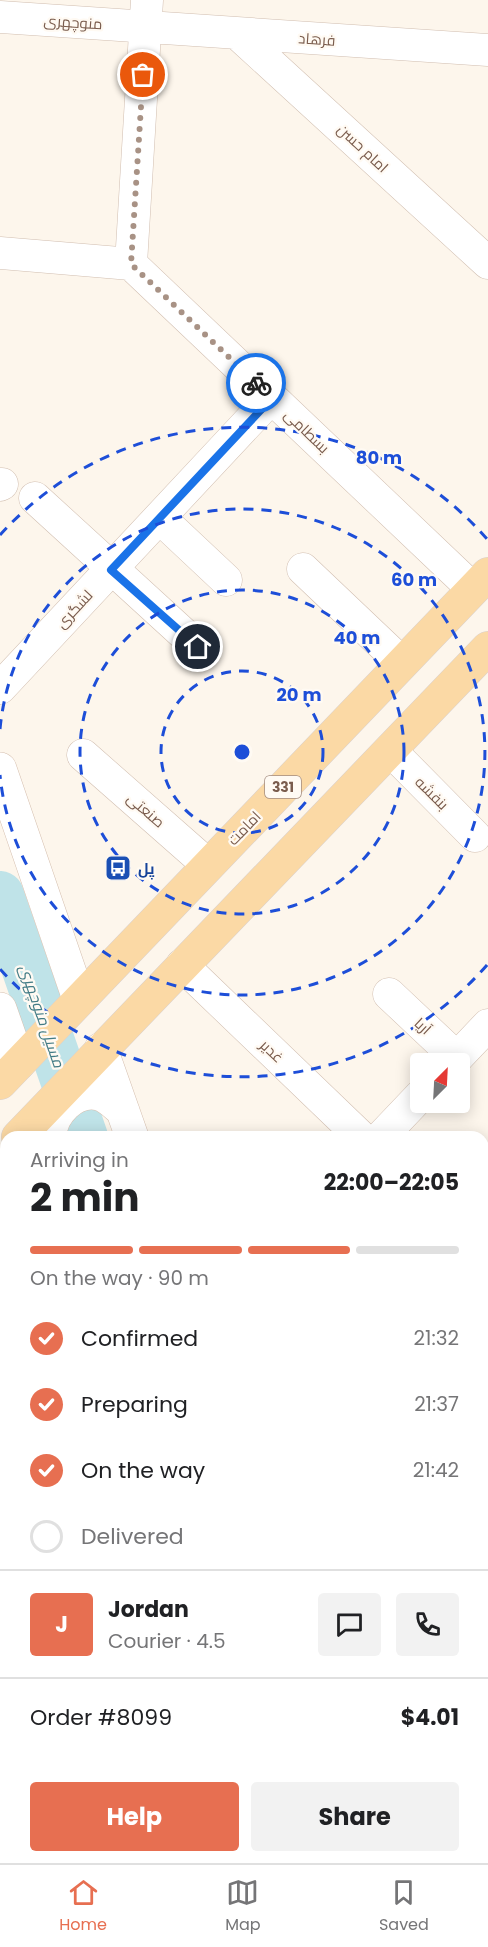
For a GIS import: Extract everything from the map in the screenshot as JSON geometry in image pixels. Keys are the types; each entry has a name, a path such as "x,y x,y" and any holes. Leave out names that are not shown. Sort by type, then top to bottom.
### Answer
{"main road":[{"name":"امامت","path":"13,1069 481,582"},
{"path":"39,1129 100,1050 488,648"},
{"path":"0,768 79,1000"},
{"path":"0,1009 13,1069"},
{"path":"100,1050 117,1114"},
{"path":"39,1129 67,1102 82,1095 117,1114"}],"street":[{"name":"منوچهری","path":"0,17 147,14"},
{"name":"فرهاد","path":"147,14 238,34 488,50"},
{"path":"0,253 131,264 147,14"},
{"name":"امام حسن","path":"238,34 488,263"},
{"name":"بسطامی","path":"131,264 272,398 481,582"},
{"name":"لشگری","path":"0,688 272,398"},
{"path":"35,498 111,570 198,647"},
{"path":"160,518 226,580"},
{"path":"303,570 402,663"},
{"name":"بنفشه","path":"390,750 475,836"},
{"name":"صنعتی","path":"83,755 208,865"},
{"name":"غدیر","path":"182,965 355,1131"},
{"name":"آریا","path":"389,994 446,1053"},
{"path":"462,1053 488,1025"},
{"path":"387,1131 410,1107"}],"waterway":[{"name":"مسیل منوچهری","path":"0,895 82,1131"}],"way so far":[{"path":"143,75 131,264 256,383"}],"place":[{"name":"پل","path":"118,868"}],"route":[{"path":"198,647 111,570 272,398 256,383"}]}
